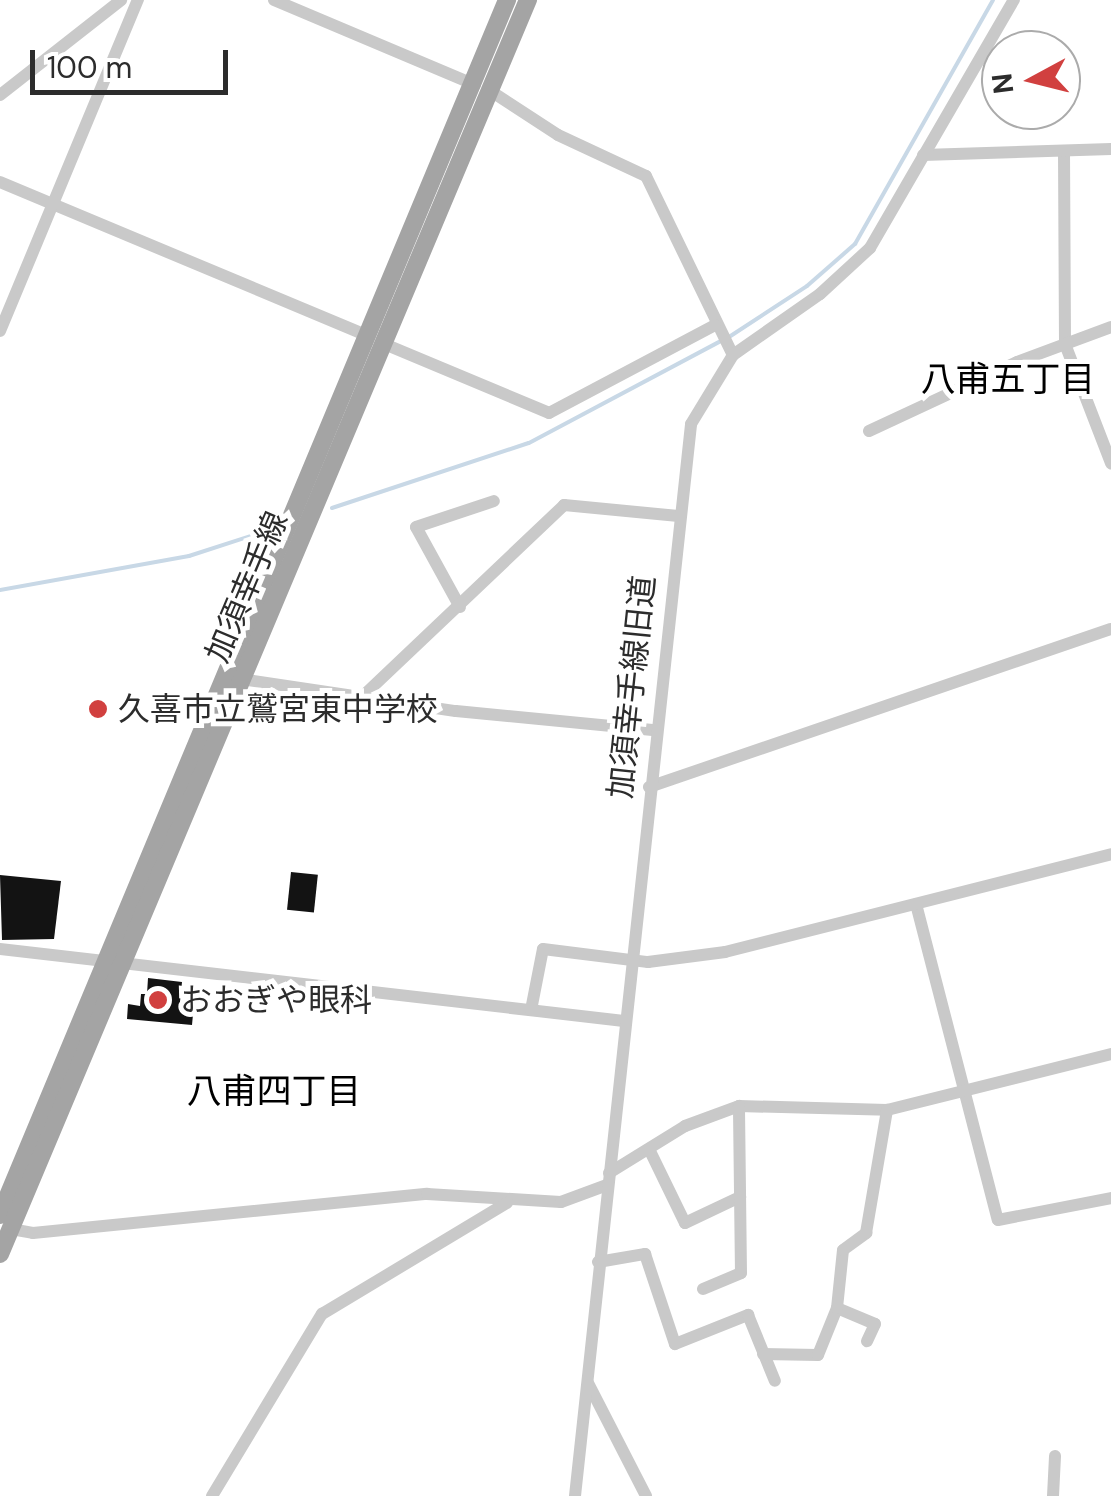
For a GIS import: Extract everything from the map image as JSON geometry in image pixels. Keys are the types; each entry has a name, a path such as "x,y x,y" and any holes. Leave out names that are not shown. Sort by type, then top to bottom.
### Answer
{"main road":[{"name":"加須幸手線","path":"482,87 507,0"},
{"name":"加須幸手線","path":"0,1254 5,1222 104,960 482,87 528,0"},
{"name":"加須幸手線","path":"5,1222 126,963 375,340"}],"street":[{"path":"0,95 121,0"},
{"path":"0,331 138,0"},
{"path":"274,0 482,87 558,135 646,176 730,351"},
{"name":"加須幸手線旧道","path":"575,1496 630,958 691,424 730,351 820,294 870,248 1014,0"},
{"path":"923,155 1111,150"},
{"path":"1064,152 1065,344 1111,463"},
{"path":"0,182 550,412 718,329"},
{"path":"869,431 1111,327"},
{"path":"460,606 416,528 494,501"},
{"path":"364,696 564,505 678,516"},
{"path":"649,787 1111,629"},
{"path":"240,679 655,730"},
{"path":"531,1010 544,949 630,958 725,952 1111,854"},
{"path":"916,904 998,1220 1111,1198"},
{"path":"0,949 624,1021"},
{"path":"5,1222 70,1230 427,1194 506,1203 561,1202 608,1179 685,1126 739,1106 832,1104 888,1110 1111,1054"},
{"path":"703,1290 741,1273 739,1106"},
{"path":"763,1354 818,1354 837,1308 843,1250 866,1233 888,1110"},
{"path":"650,1151 685,1223 740,1197"},
{"path":"212,1496 322,1314 506,1203"},
{"path":"598,1262 644,1254 675,1344 748,1315 775,1381"},
{"path":"837,1308 875,1324 868,1341"},
{"path":"587,1381 646,1496"},
{"path":"1053,1496 1055,1456"}],"building":[{"path":"291,872 318,875 314,913 287,910"},
{"path":"0,875 61,881 54,939 2,940"},
{"path":"148,978 182,982 180,1002 194,1004 192,1025 127,1019 128,1004 140,1006 141,994 147,994"}],"waterway":[{"path":"729,337 807,286 855,244 993,0"},
{"path":"332,508 529,443 721,341"},
{"path":"0,590 189,556 269,530"}],"place":[{"name":"久喜市立鷲宮東中学校","path":"98,709"},
{"name":"おおぎや眼科","path":"158,1000"}],"district":[{"name":"八甫五丁目","path":"1008,379"},
{"name":"八甫四丁目","path":"274,1091"}]}
